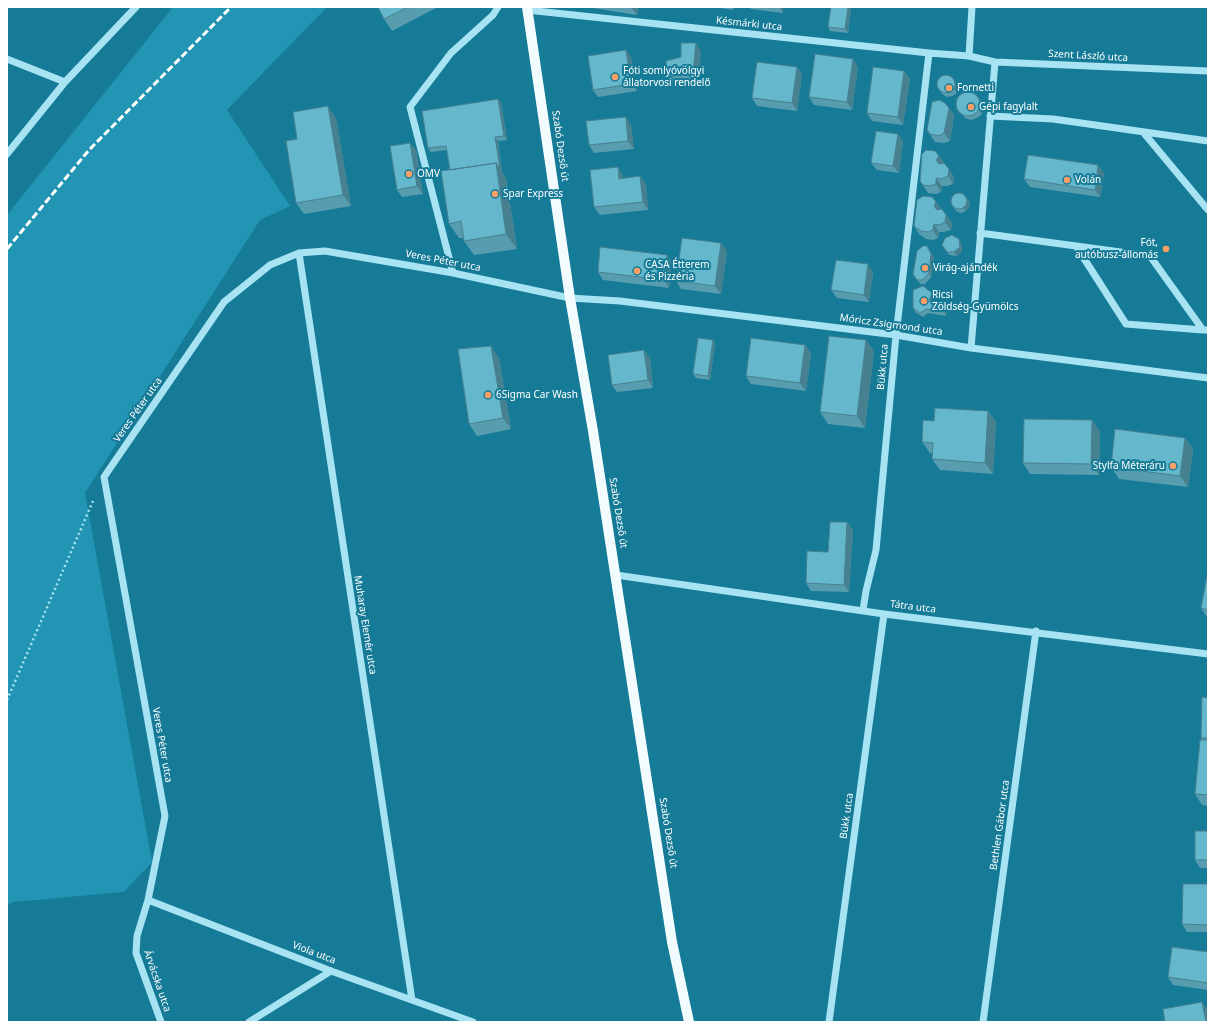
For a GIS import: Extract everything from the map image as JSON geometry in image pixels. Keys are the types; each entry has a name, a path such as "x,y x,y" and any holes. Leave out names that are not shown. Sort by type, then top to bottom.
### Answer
{"main road":[{"name":"Szabó Dezső út","path":"527,8 570,298 616,575 672,942 689,1022"}],"street":[{"path":"7,154 65,82 136,7"},
{"path":"453,273 410,107 451,53 493,15 498,7"},
{"path":"969,56 972,7"},
{"name":"Késmárki utca","path":"527,8 929,53 969,56"},
{"name":"Bükk utca","path":"863,610 876,550 896,335 929,53"},
{"name":"Szent László utca","path":"969,56 994,62 1208,71"},
{"path":"7,59 65,82"},
{"path":"971,348 994,62"},
{"path":"990,116 1053,119 1208,141"},
{"path":"1143,132 1208,210"},
{"path":"980,233 1150,256 1206,330"},
{"path":"1076,246 1126,324 1206,330"},
{"name":"Veres Péter utca","path":"148,900 165,816 104,477 224,302 270,265 299,253 325,251 453,273 570,298"},
{"name":"Muharay Elemér utca","path":"299,253 412,1000"},
{"name":"Móricz Zsigmond utca","path":"570,298 620,301 896,335 971,348 1208,378"},
{"name":"Tátra utca","path":"616,575 884,614 1036,631 1208,654"},
{"name":"Bükk utca","path":"829,1022 884,614"},
{"name":"Bethlen Gábor utca","path":"983,1022 1036,631"},
{"name":"Viola utca","path":"148,900 331,971 473,1022"},
{"name":"Árvácska utca","path":"148,900 137,936 136,953 161,1022"},
{"path":"249,1022 331,971"}],"path":[{"path":"7,700 104,477"}],"shaded area":[{"path":"173,7 327,7 227,110 290,206 260,220 85,493 152,862 124,892 13,902 7,905 7,215"}],"building":[{"path":"378,7 408,7 384,19"},
{"path":"831,7 848,7 845,29 828,27"},
{"path":"681,43 696,43 693,73 667,77 666,61 681,57"},
{"name":"Fóti somlyóvölgyi állatorvosi rendelő","path":"626,50 631,84 593,90 588,56"},
{"path":"815,54 853,59 847,102 809,97"},
{"path":"757,62 797,67 792,103 752,98"},
{"path":"873,67 904,71 898,117 867,113"},
{"name":"Fornetti","path":"946,75 952,78 955,84 952,90 946,93 940,90 937,84 940,78"},
{"path":"968,92 973,93 979,99 979,109 973,115 968,116 963,115 957,109 956,104 957,99 963,93"},
{"path":"498,99 504,136 495,137 500,168 496,163 450,170 446,146 428,148 422,111"},
{"path":"939,100 945,103 949,108 944,133 939,136 930,134 927,130 932,102"},
{"path":"328,106 343,195 296,203 286,141 297,139 293,112"},
{"path":"626,117 628,141 589,145 586,121"},
{"path":"876,131 898,134 893,166 871,163"},
{"name":"OMV","path":"410,143 417,186 397,190 390,146"},
{"path":"926,150 935,151 939,156 936,160 939,164 944,163 949,169 948,176 941,179 936,178 936,184 930,186 923,185 920,181 922,154"},
{"name":"Volán","path":"1028,155 1098,165 1095,190 1024,179"},
{"name":"OMV","path":"496,163 506,234 464,241 461,221 449,224 441,171"},
{"path":"618,167 619,179 640,176 643,202 594,207 590,170"},
{"path":"956,193 962,193 967,198 965,207 962,209 956,209 951,204 951,198"},
{"path":"923,196 932,197 936,202 934,206 937,210 942,209 946,215 945,222 939,225 934,224 933,230 928,232 921,231 914,226 917,200"},
{"path":"952,235 959,239 960,247 954,252 947,252 942,245 945,238"},
{"path":"682,238 721,243 715,286 676,281"},
{"name":"Virág-ajándék","path":"923,246 927,246 931,254 929,273 922,280 917,280 913,274 917,251"},
{"name":"CASA Étterem és Pizzéria","path":"600,247 667,255 664,280 598,272"},
{"path":"836,260 868,264 864,295 831,290"},
{"name":"Ricsi Zöldség-Gyümölcs","path":"923,286 932,293 929,301 945,302 944,312 926,309 920,313 913,308 913,290"},
{"path":"829,336 866,340 857,416 820,412"},
{"path":"698,338 713,340 708,376 693,374"},
{"path":"751,338 805,345 800,383 746,376"},
{"name":"6Sigma Car Wash","path":"491,346 503,418 469,424 458,349"},
{"path":"644,350 648,380 612,385 608,355"},
{"path":"935,408 988,411 985,463 932,459 933,443 922,442 923,420 934,421"},
{"path":"1024,419 1092,420 1091,464 1023,463"},
{"path":"1115,429 1185,438 1180,476 1111,467"},
{"path":"830,522 847,522 844,585 806,583 807,551 828,552"},
{"path":"1208,576 1208,610 1201,608"},
{"path":"1202,697 1208,698 1208,738 1201,738"},
{"path":"1200,740 1208,740 1208,795 1195,794"},
{"path":"1195,831 1208,831 1208,860 1195,860"},
{"path":"1183,884 1208,884 1208,925 1182,924"},
{"path":"1172,947 1208,952 1208,983 1168,977"},
{"path":"1202,1002 1206,1022 1165,1022 1163,1009"}],"railway":[{"path":"7,249 89,150 231,7"}],"place":[{"name":"Fóti somlyóvölgyi állatorvosi rendelő","path":"615,77"},
{"name":"Fornetti","path":"949,88"},
{"name":"Gépi fagylalt","path":"971,107"},
{"name":"OMV","path":"409,174"},
{"name":"Volán","path":"1067,180"},
{"name":"Spar Express","path":"495,194"},
{"name":"Fót, autóbusz-állomás","path":"1166,249"},
{"name":"Virág-ajándék","path":"925,268"},
{"name":"CASA Étterem és Pizzéria","path":"637,271"},
{"name":"Ricsi Zöldség-Gyümölcs","path":"924,301"},
{"name":"6Sigma Car Wash","path":"488,395"},
{"name":"Stylfa Méteráru","path":"1173,466"}]}
